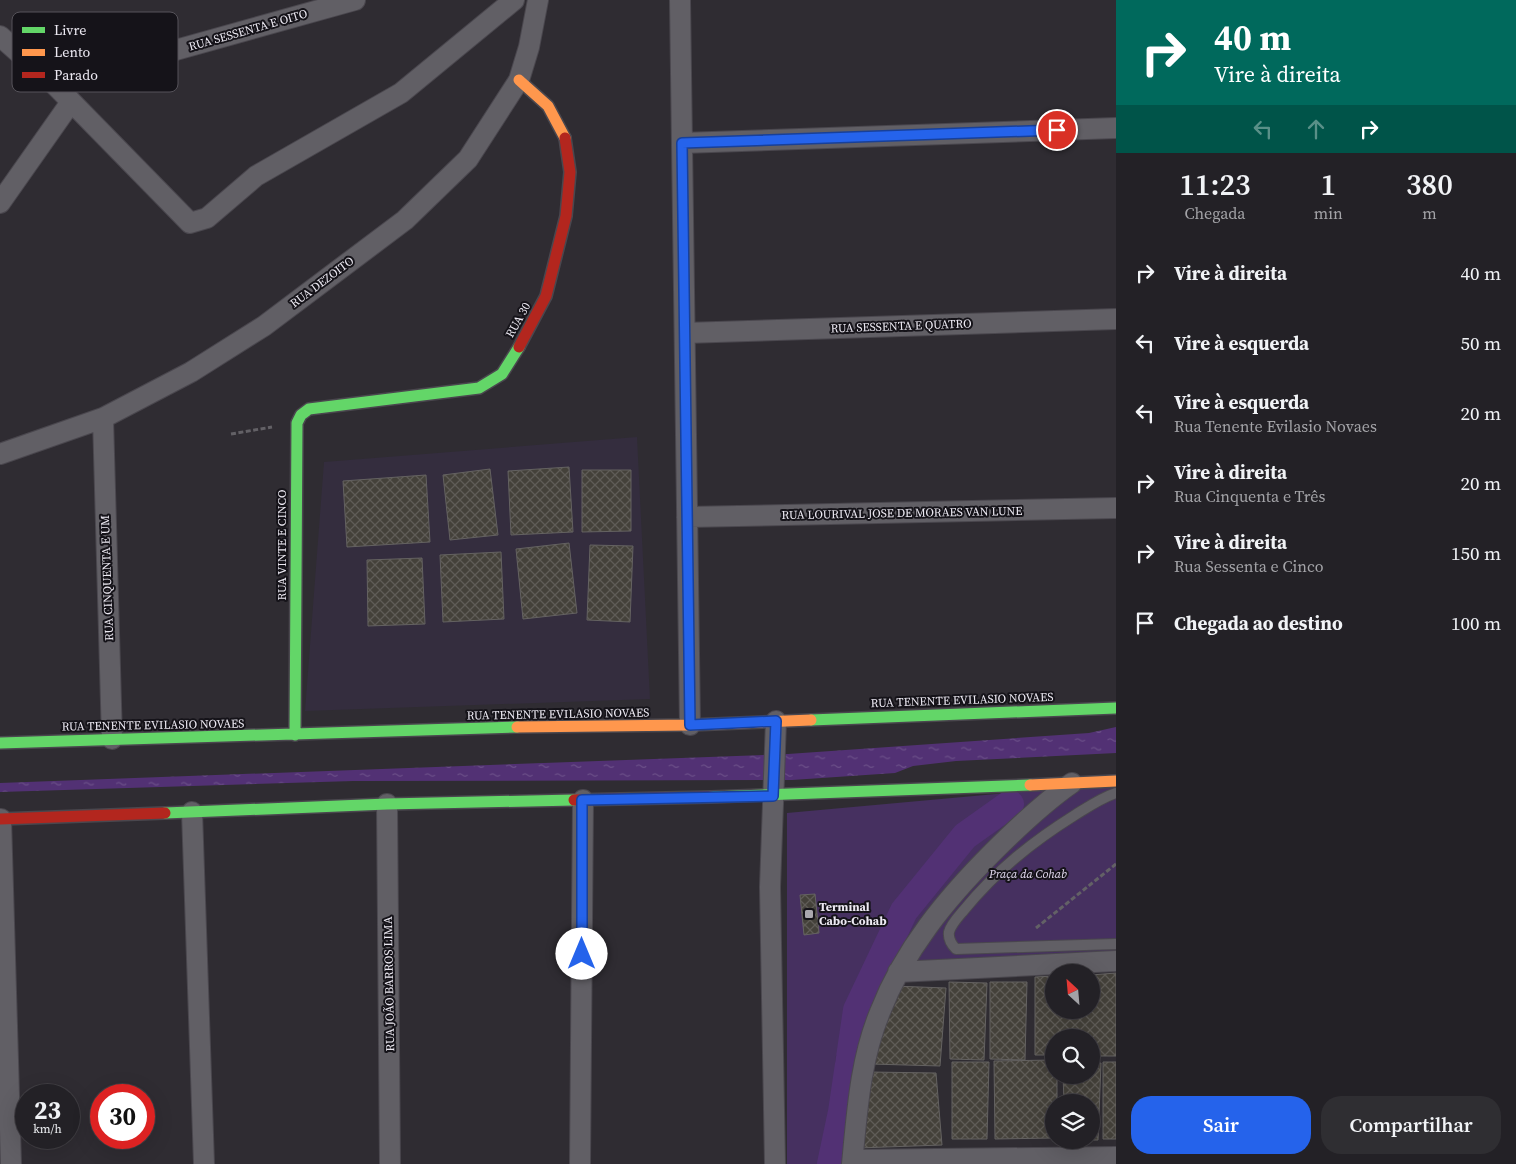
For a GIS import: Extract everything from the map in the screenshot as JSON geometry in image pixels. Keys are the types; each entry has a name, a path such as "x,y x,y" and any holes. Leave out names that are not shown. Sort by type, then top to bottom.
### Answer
{"street":[{"name":"RUA SESSENTA E OITO","path":"178,49 355,0"},
{"path":"62,92 190,223 207,218 256,176 401,93 514,0"},
{"name":"RUA DEZOITO","path":"0,454 103,418 191,372 264,326 405,220 468,159 519,80 529,47 538,0"},
{"path":"680,0 690,725"},
{"path":"0,36 12,47"},
{"name":"RUA 30","path":"297,422 301,415 309,409 480,388 502,374 529,330 546,296 566,216 570,172 565,136 555,117 548,106 519,80"},
{"path":"0,202 71,102"},
{"path":"682,143 1116,128"},
{"name":"RUA SESSENTA E QUATRO","path":"685,333 1116,319"},
{"name":"RUA CINQUENTA E UM","path":"103,418 112,739"},
{"name":"RUA VINTE E CINCO","path":"295,735 297,422"},
{"name":"RUA LOURIVAL JOSE DE MORAES VAN LUNE","path":"687,517 1116,508"},
{"name":"RUA TENENTE EVILASIO NOVAES","path":"0,743 550,727 690,725 1116,708"},
{"path":"774,1164 770,887 776,721"},
{"path":"11,1164 1,819 387,804 582,800 773,790 1116,781"},
{"path":"1072,782 1025,820 975,870 936,914 898,972 879,1012 868,1050 860,1089 853,1162 1116,1157"},
{"path":"580,1164 582,800"},
{"name":"RUA JOÃO BARROS LIMA","path":"387,804 390,1164"},
{"path":"192,812 204,1164"},
{"path":"898,972 1116,961"}],"lane":[{"path":"1116,793 1096,802 1048,832 1014,858 985,885 954,923 949,932 950,940 956,949 1116,944"}],"path":[{"path":"230,434 297,422"},
{"path":"1012,947 1116,864"}],"shaded area":[{"path":"637,437 650,699 305,711 324,462"}],"green space":[{"name":"Praça da Cohab","path":"1116,783 1116,955 893,963 836,1056 830,1164 787,1164 787,813"}],"water":[{"path":"1116,727 1116,753 956,761 913,766 895,773 792,780 353,781 0,792 0,783 788,754 1089,733"}],"building":[{"path":"569,467 573,532 511,535 508,471"},
{"path":"490,469 498,535 450,540 443,475"},
{"path":"582,470 631,470 631,531 582,532"},
{"path":"426,475 430,542 347,547 343,481"},
{"path":"569,543 577,613 523,619 516,549"},
{"path":"590,545 633,546 630,622 587,620"},
{"path":"501,552 504,619 443,622 440,555"},
{"path":"422,558 425,624 368,626 367,560"},
{"name":"Terminal Cabo-Cohab","path":"815,894 819,933 804,935 800,895"},
{"path":"1116,973 1116,1056 1100,1056 1100,1029 1045,1029 1045,1055 1035,1055 1035,977 1045,976 1045,1019 1100,1019 1100,974"},
{"path":"949,982 987,983 984,1060 950,1059"},
{"path":"990,982 1027,982 1025,1060 990,1059"},
{"path":"893,986 946,988 940,1066 871,1064"},
{"path":"1045,1060 1045,1084 1057,1084 1057,1094 1045,1094 1045,1138 995,1139 994,1061"},
{"path":"952,1062 989,1062 987,1139 952,1139"},
{"path":"1103,1062 1116,1062 1116,1139 1103,1139"},
{"path":"1101,1063 1100,1094 1064,1094 1063,1084 1100,1084"},
{"path":"870,1072 936,1073 942,1145 858,1148"}],"waterway":[{"path":"831,1164 842,1112 857,1010 904,911 965,836 1010,804"}],"traffic: fast":[{"path":"295,735 297,423 301,415 309,409 479,388 502,374 519,347"},
{"path":"811,720 1116,708"},
{"path":"0,743 517,727"},
{"path":"711,797 1030,785"},
{"path":"165,813 387,804 574,800"}],"traffic: slow":[{"path":"519,80 548,106 565,138"},
{"path":"517,727 690,725 811,720"},
{"path":"1030,785 1116,781"}],"traffic: jam":[{"path":"519,347 546,296 566,216 570,172 565,138"},
{"path":"574,800 711,797"},
{"path":"0,819 165,813"}],"place":[{"name":"Terminal Cabo-Cohab","path":"809,914"}],"route":[{"path":"582,954 582,800 773,796 776,721 690,725 682,143 1057,130"}]}
